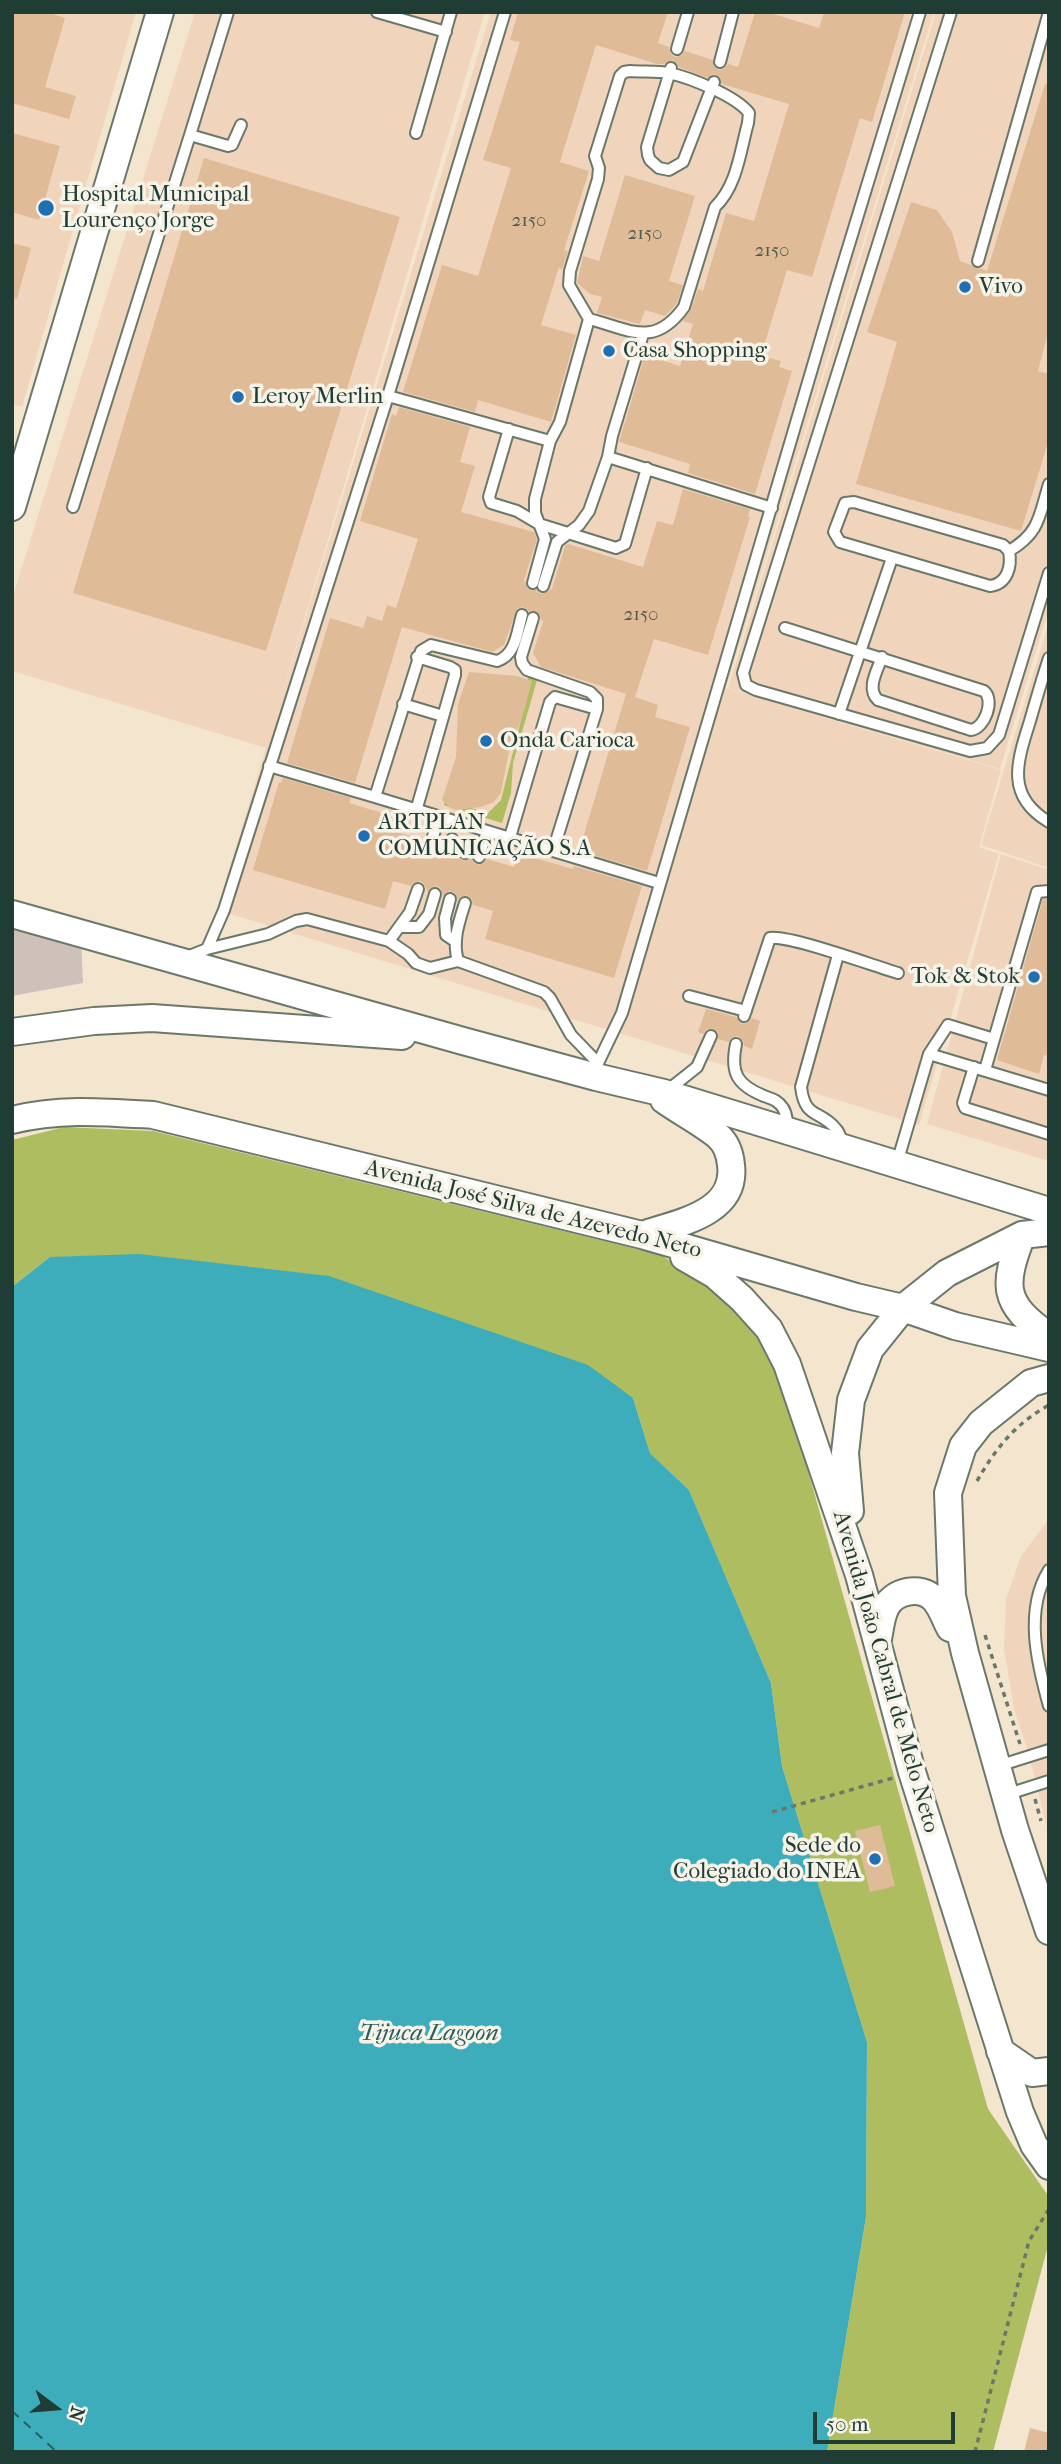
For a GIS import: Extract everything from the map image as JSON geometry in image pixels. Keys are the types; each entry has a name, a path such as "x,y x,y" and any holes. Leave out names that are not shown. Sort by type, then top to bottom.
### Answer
{"street":[{"path":"12,508 160,12"},
{"path":"12,896 44,923"},
{"path":"12,914 463,1041 597,1070 657,1091 1049,1211"},
{"path":"12,1032 94,1021 152,1018 463,1041"},
{"path":"642,1234 705,1214 725,1195 732,1171 727,1147 718,1136 657,1091"},
{"name":"Avenida José Silva de Azevedo Neto","path":"12,1119 81,1110 153,1115 642,1234 856,1297 903,1308 955,1326 1049,1348"},
{"path":"859,1576 845,1453 851,1401 870,1349 903,1308 947,1273 1022,1235 1049,1232"},
{"name":"Avenida João Cabral de Melo Neto","path":"642,1234 715,1275 742,1298 769,1329 787,1364 859,1576 912,1772 1000,2051 1034,2145 1049,2166"},
{"path":"1022,1235 1011,1266 1009,1288 1016,1308 1049,1336"},
{"path":"1049,1378 1031,1383 981,1423 963,1446 948,1493 952,1596 965,1653 1005,1795 1049,1931"},
{"path":"877,1642 886,1607 895,1596 912,1590 934,1599 965,1653"},
{"path":"1000,2051 1032,2073 1049,2071"}],"lane":[{"path":"73,507 228,12"},
{"path":"377,12 446,32"},
{"path":"416,133 451,12"},
{"path":"207,949 224,910 388,396 505,12"},
{"path":"677,49 688,12"},
{"path":"720,62 733,12"},
{"path":"177,961 207,949 268,934 307,919 389,941 416,963 430,968 458,961 544,992 570,1035 597,1070 622,1013 920,12"},
{"path":"951,12 743,673 746,685 970,751 986,748 999,735 1049,573"},
{"path":"978,261 1045,37 1048,12"},
{"path":"629,71 670,71 713,85 743,105 749,113 731,187 725,198 715,207 684,307 666,327 643,334 589,319 569,285 570,271 598,179 595,156 620,76 629,71"},
{"path":"670,71 647,146 650,160 660,168 669,170 683,162 713,85"},
{"path":"190,135 228,146 232,145 241,124"},
{"path":"589,319 560,422 550,441 535,499 535,513 545,539 538,584 558,542 579,525 589,511 608,457 643,334"},
{"path":"388,396 550,441"},
{"path":"509,429 489,497 491,503 567,534 620,548 625,544 648,468"},
{"path":"608,457 772,508"},
{"path":"1009,551 1027,541 1036,528 1049,484"},
{"path":"854,502 1003,545 1009,551 1011,561 1004,580 998,585 990,586 891,558 840,542 836,538 834,531 845,503 854,502"},
{"path":"839,714 891,558"},
{"path":"375,797 421,650 431,645 497,661 506,658 511,652 528,617 521,657 527,670 590,692 597,699 597,709 553,851"},
{"path":"785,628 860,650 882,657 985,691 990,700 982,725 977,730 971,730 878,700 872,695 871,689 882,657"},
{"path":"416,810 455,670 417,657"},
{"path":"1049,658 1018,758 1018,780 1023,799 1033,813 1049,822"},
{"path":"510,837 550,702 555,697 562,697 597,709"},
{"path":"403,704 443,716"},
{"path":"269,766 659,884"},
{"path":"431,843 439,817"},
{"path":"479,857 487,831"},
{"path":"389,941 411,912 418,889"},
{"path":"1049,891 1037,892 994,1039 963,1103 965,1108 1049,1134"},
{"path":"400,928 419,927 425,922 435,894"},
{"path":"450,899 444,927 446,935 456,942"},
{"path":"458,961 455,949 465,903"},
{"path":"690,996 745,1014 770,938 898,973"},
{"path":"838,955 801,1087 803,1102 811,1112 834,1126 844,1147"},
{"path":"897,1164 929,1054 948,1025 994,1039"},
{"path":"657,1091 697,1067 711,1037"},
{"path":"736,1044 733,1058 735,1072 743,1085 776,1100 783,1108 787,1130"},
{"path":"929,1054 1049,1090"},
{"path":"1049,1570 1041,1581 1035,1625 1036,1649 1049,1706"},
{"path":"997,1766 1049,1750"},
{"path":"1005,1795 1049,1781"}],"path":[{"path":"975,1484 1017,1426 1049,1405"},
{"path":"983,1629 1004,1687 1024,1758"},
{"path":"772,1812 912,1772"},
{"path":"1032,1786 1041,1821"},
{"path":"975,2452 1029,2241 1049,2209"}],"shaded area":[{"name":"Hospital Municipal Lourenço Jorge","path":"12,12 136,12 22,407 12,404"},
{"name":"Casa Shopping","path":"195,12 485,12 273,724 491,12 934,12 726,688 1001,770 979,847 999,854 919,1125 217,910 266,748 12,671 12,599"},
{"path":"936,12 1049,12 1049,609 1000,769 728,688"},
{"path":"1049,622 1049,868 981,845"},
{"path":"1001,854 1049,870 1049,1161 927,1124"},
{"path":"12,918 81,938 83,983 12,996"},
{"path":"1049,1519 1049,1835 1028,1751 1014,1709 1004,1649 1006,1599 1021,1556"}],"green space":[{"path":"528,677 537,680 513,763 511,793 502,823 444,805 445,800 488,813 501,800 529,688 526,687"},
{"path":"64,1127 153,1131 661,1255 714,1290 772,1343 988,2109 1049,2197 1049,2242 993,2452 827,2452 866,2217 867,2042 782,1766 771,1683 689,1490 650,1453 633,1398 50,1257 12,1287 12,1140"}],"water":[{"name":"Tijuca Lagoon","path":"139,1254 329,1276 588,1365 633,1398 650,1453 689,1490 771,1683 782,1766 867,2042 866,2217 827,2452 12,2452 12,1287 50,1257"}],"building":[{"path":"12,12 47,12 65,18 45,87 76,96 69,119 12,103"},
{"path":"518,12 668,12 658,43 669,47 675,57 685,51 713,60 714,67 719,70 728,64 738,67 755,12 767,12 819,28 824,12 905,12 872,122 860,118 812,277 787,270 761,356 781,361 779,367 792,371 755,494 688,473 690,464 619,442 645,355 680,366 693,324 682,321 691,310 698,289 703,291 726,213 754,221 789,104 722,84 717,75 712,74 708,78 679,67 673,60 657,64 596,45 560,162 589,171 564,250 568,251 562,270 559,267 541,325 576,335 551,422 478,400 475,412 403,392 442,265 478,276 511,168 483,160 520,42 510,40"},
{"name":"Vivo","path":"1045,84 1049,84 1049,329 1038,371 1049,374 1049,439 1021,531 856,484 897,342 867,332 911,202 937,210 952,232 960,261 987,271"},
{"path":"12,133 60,146 39,220 12,212"},
{"name":"Leroy Merlin","path":"204,158 400,217 266,651 73,593"},
{"path":"625,175 695,196 669,281 683,285 677,303 665,316 645,310 640,324 597,313 602,297 590,294 577,283 583,256 599,261"},
{"path":"12,243 31,248 17,299 12,298"},
{"path":"399,407 470,427 460,462 475,466 461,512 534,532 537,539 524,580 528,589 541,594 552,589 565,546 568,544 643,567 657,521 673,525 683,489 750,509 750,517 708,655 654,639 635,697 658,705 655,717 690,727 647,871 579,851 626,694 541,667 533,653 543,622 536,611 523,607 517,609 504,645 492,652 402,627 355,783 287,763 330,618 363,628 367,616 382,621 387,605 396,608 418,539 360,521 392,414 396,416"},
{"name":"Onda Carioca","path":"469,672 517,676 532,681 508,756 501,793 494,802 481,807 456,810 442,800 456,757 458,704"},
{"path":"283,778 351,798 349,803 402,819 397,832 424,840 425,848 429,851 439,845 447,856 458,850 459,858 463,861 471,857 474,863 480,865 487,859 514,867 518,853 642,886 614,978 485,939 493,911 473,905 467,895 458,900 455,893 449,891 443,896 437,886 430,888 428,892 420,881 411,886 393,881 385,909 253,870 279,782 281,783"},
{"name":"Tok & Stok","path":"1043,899 1049,899 1049,1056 1044,1055 1039,1074 997,1060"},
{"path":"706,1009 736,1017 742,1024 752,1018 760,1021 752,1049 744,1046 738,1036 729,1042 718,1039 718,1032 714,1029 707,1029 703,1034 698,1032"},
{"name":"Sede do Colegiado do INEA","path":"880,1825 895,1886 870,1892 855,1831"},
{"path":"1030,2428 1049,2433 1049,2452 1024,2452"}],"ferry route":[{"path":"12,2411 57,2452"}],"place":[{"name":"Hospital Municipal Lourenço Jorge","path":"46,208"},
{"name":"Vivo","path":"965,287"},
{"name":"Casa Shopping","path":"609,351"},
{"name":"Leroy Merlin","path":"238,397"},
{"name":"Onda Carioca","path":"486,741"},
{"name":"ARTPLAN COMUNICAÇÃO S.A","path":"364,836"},
{"name":"Tok & Stok","path":"1034,977"},
{"name":"Sede do Colegiado do INEA","path":"875,1859"}]}
